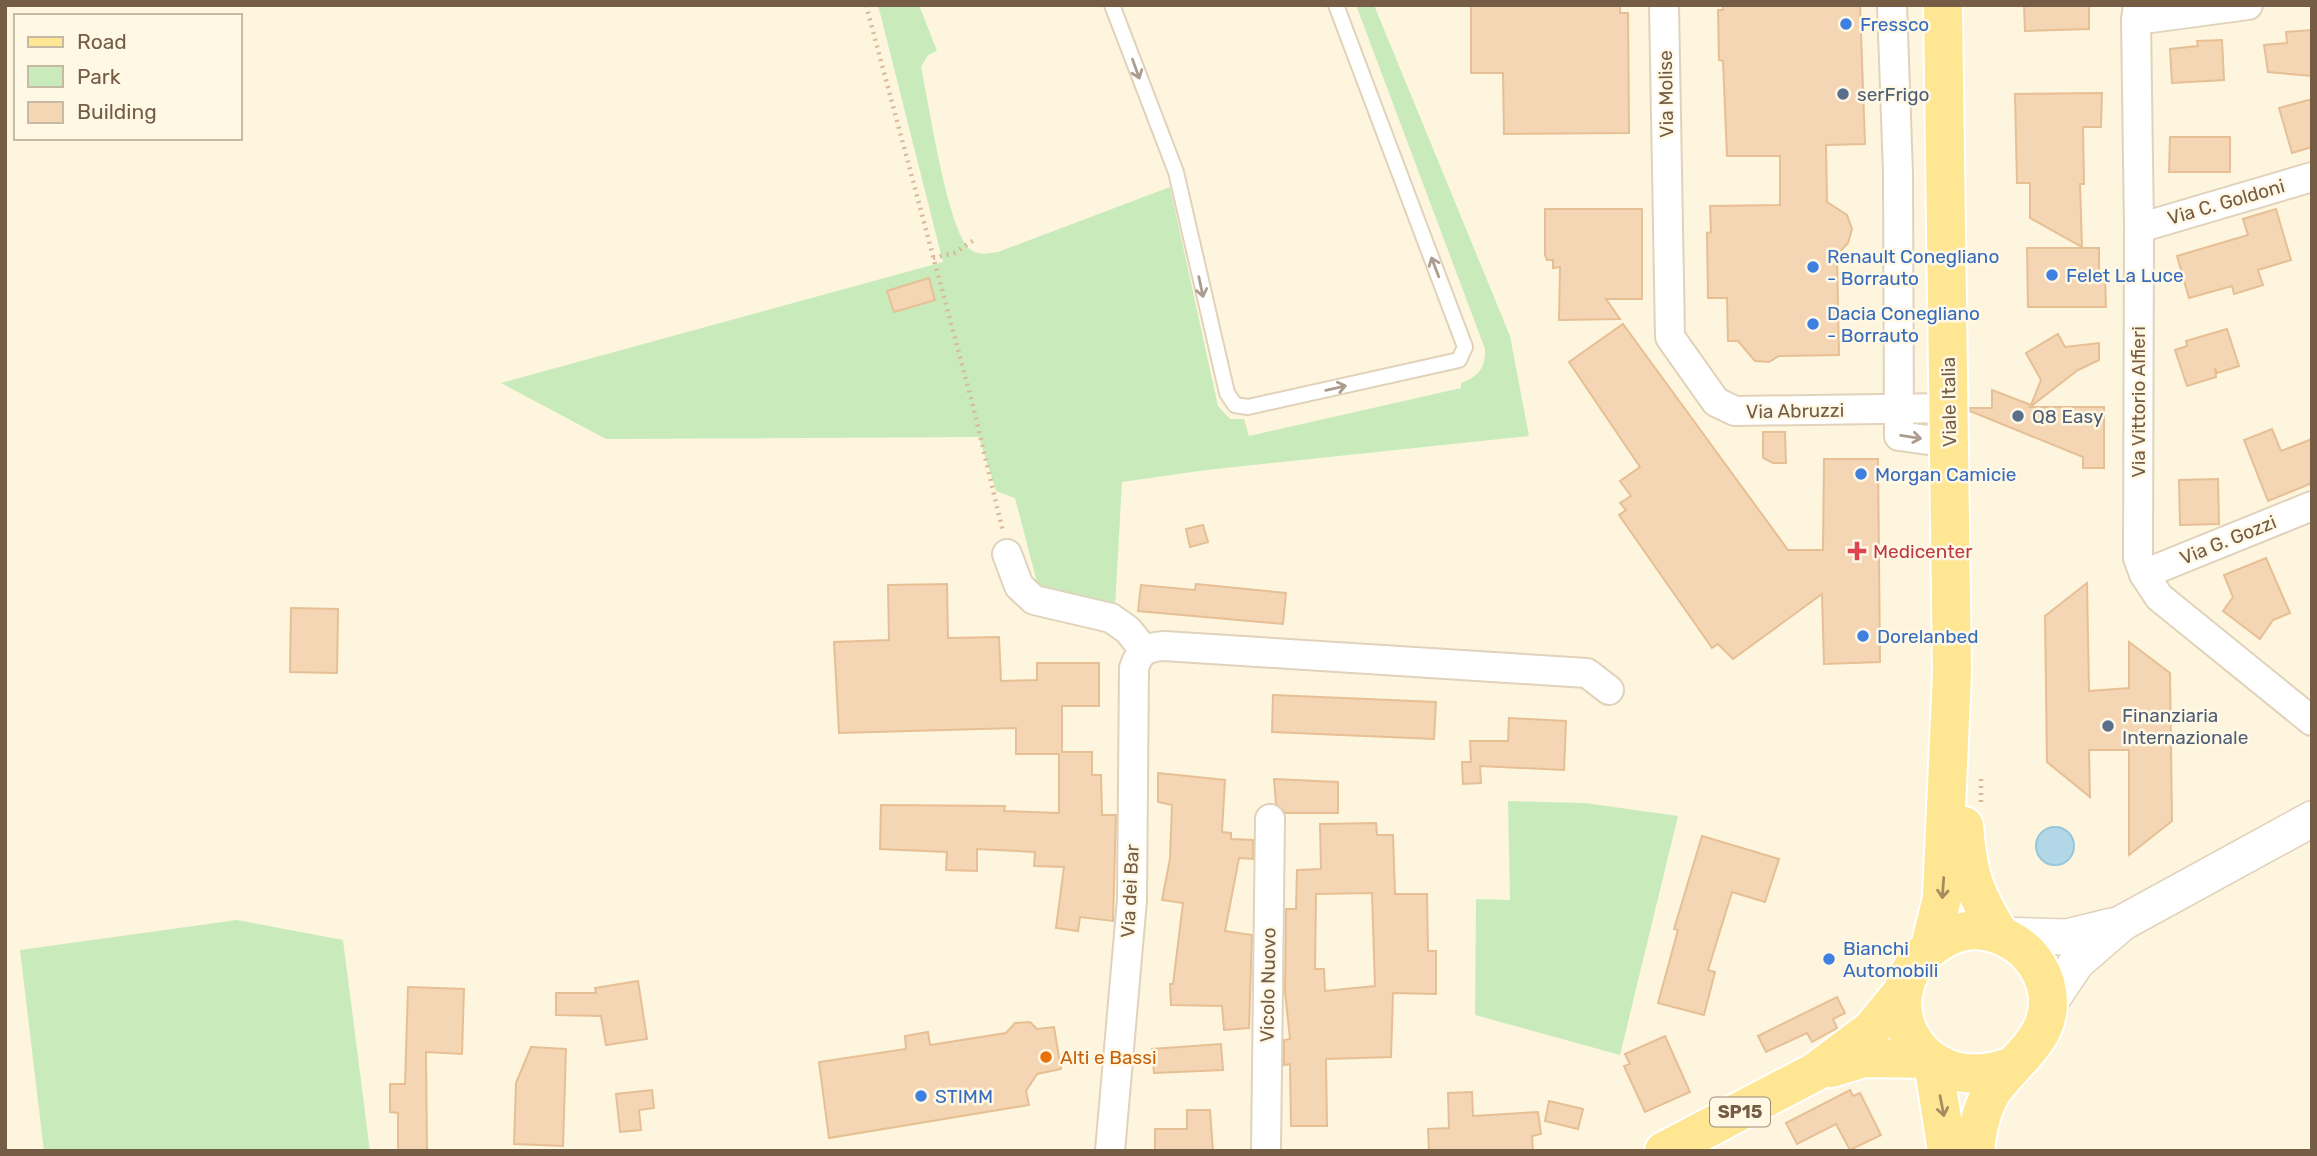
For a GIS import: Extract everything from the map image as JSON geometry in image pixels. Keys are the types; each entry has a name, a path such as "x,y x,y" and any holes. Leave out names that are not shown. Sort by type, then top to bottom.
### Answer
{"main road":[{"name":"Viale Italia","path":"1943,5 1952,673"},
{"path":"1952,673 1968,870 1982,905 2000,935"},
{"path":"1930,947 1942,898 1952,673"},
{"path":"1975,1151 1984,1107 2009,1067 2038,1038 2048,1005 2046,987 2039,969 2017,944 2000,935 1967,931 1948,936 1930,947 1908,974 1904,990 1904,1013 1910,1034 1931,1061 1954,1073 1971,1076 1990,1074 2009,1067"},
{"name":"SP15","path":"1664,1151 1815,1072 1871,1030 1904,990"},
{"name":"SP15","path":"1815,1072 1864,1058 1931,1061"},
{"path":"1931,1061 1947,1151"}],"street":[{"name":"Via Molise","path":"1664,5 1668,183"},
{"path":"1892,5 1898,173 1900,409"},
{"path":"2137,13 2248,5"},
{"name":"Via Vittorio Alfieri","path":"2137,13 2138,547 2144,574 2159,597 2312,722"},
{"name":"Via C. Goldoni","path":"2139,228 2312,177"},
{"name":"Via Abruzzi","path":"1668,183 1670,337 1716,402 1735,411 1900,409 1949,425"},
{"name":"Via G. Gozzi","path":"2144,574 2312,506"},
{"path":"1007,554 1019,586 1034,600 1111,618 1128,630 1144,650 1164,646 1587,673 1609,690"},
{"name":"Via dei Bar","path":"1113,1145 1132,900 1135,667 1144,650"},
{"name":"Vicolo Nuovo","path":"1266,1151 1270,819"},
{"path":"2048,1005 2077,962 2122,923 2312,820"},
{"path":"2000,935 2067,937 2122,923"}],"lane":[{"path":"1112,5 1176,172 1227,393 1235,405 1248,407 1460,360 1464,354 1465,347 1336,5"}],"path":[{"path":"866,5 972,402 1007,554"},
{"path":"933,258 954,253 974,240"},
{"path":"1981,769 1981,810"}],"green space":[{"path":"878,5 919,5 937,51 928,55 921,67 954,220 963,239 974,252 998,252 1170,187 1218,406 1230,419 1244,419 1249,436 1461,388 1461,383 1476,375 1484,361 1485,349 1356,5 1374,5 1510,336 1529,436 1206,470 1122,482 1115,608 1039,590 1015,498 996,491 979,437 606,439 501,383 943,262"},
{"path":"1508,801 1585,803 1678,816 1620,1055 1475,1015 1476,899 1510,900"},
{"path":"237,920 343,940 370,1151 44,1151 20,950"}],"water":[{"path":"2055,827 2068,833 2074,846 2068,859 2055,865 2042,859 2036,846 2042,833"}],"building":[{"path":"1471,5 1620,5 1620,13 1628,13 1629,133 1504,134 1503,73 1471,73"},
{"path":"1723,5 1860,5 1865,144 1826,145 1827,202 1847,215 1852,229 1848,243 1837,255 1839,355 1779,356 1769,362 1755,361 1738,341 1728,341 1727,298 1708,298 1707,233 1711,232 1710,206 1780,205 1780,156 1727,156 1723,61 1719,60 1718,10 1723,10"},
{"path":"2024,5 2089,5 2089,29 2025,31"},
{"path":"2312,30 2312,76 2268,72 2264,45 2287,43 2286,32"},
{"path":"2222,40 2224,80 2172,83 2170,49 2198,46 2197,41"},
{"path":"2102,93 2101,127 2083,127 2084,184 2080,184 2082,247 2030,218 2030,183 2017,183 2015,94"},
{"path":"2312,99 2312,147 2292,153 2279,108"},
{"path":"2170,137 2230,137 2230,172 2169,172"},
{"path":"1545,209 1642,209 1642,299 1606,299 1620,319 1559,320 1560,267 1553,268 1553,260 1547,260 1545,255"},
{"path":"2276,209 2291,260 2258,270 2263,285 2234,294 2232,286 2189,298 2177,256 2248,235 2243,219"},
{"path":"2027,248 2099,248 2099,276 2105,276 2106,307 2028,307"},
{"path":"929,278 935,300 894,312 887,291"},
{"path":"1623,324 1788,550 1823,550 1824,459 1878,459 1880,662 1824,664 1822,594 1733,659 1718,644 1712,648 1619,515 1626,510 1620,503 1631,496 1620,481 1640,467 1569,362"},
{"path":"2227,329 2239,366 2217,373 2215,368 2216,377 2187,386 2175,350 2187,346 2186,341"},
{"path":"2058,334 2065,347 2099,343 2099,360 2078,370 2030,407 2104,407 2104,468 2083,468 2083,457 1970,411 1970,408 1992,408 1992,390 2031,405 2041,380 2026,353"},
{"path":"2272,429 2281,451 2312,439 2312,483 2268,501 2244,440"},
{"path":"1763,432 1785,432 1786,463 1773,463 1763,458"},
{"path":"2218,479 2219,524 2180,525 2179,480"},
{"path":"1203,525 1208,542 1190,547 1186,529"},
{"path":"2266,558 2290,613 2273,620 2260,639 2223,611 2233,597 2224,575"},
{"path":"2087,583 2089,691 2129,688 2129,642 2170,673 2172,821 2129,855 2129,750 2089,750 2090,797 2047,762 2045,616"},
{"path":"947,584 948,638 999,637 1001,681 1037,680 1037,663 1099,663 1099,706 1062,706 1062,752 1092,752 1092,775 1101,775 1102,815 1116,815 1113,921 1080,917 1078,931 1056,928 1064,867 1034,866 1035,852 977,849 977,871 946,870 947,852 880,849 881,805 1005,806 1004,811 1059,813 1059,754 1016,754 1016,728 839,733 834,642 889,640 888,585"},
{"path":"1196,584 1286,593 1283,624 1138,611 1141,585 1195,590"},
{"path":"291,608 338,609 337,673 290,672"},
{"path":"1273,695 1436,702 1434,739 1272,732"},
{"path":"1509,718 1566,721 1564,770 1480,766 1481,783 1463,784 1462,762 1471,762 1470,741 1508,741"},
{"path":"1158,773 1225,780 1222,832 1231,833 1231,839 1253,840 1253,859 1239,858 1225,931 1252,935 1249,1028 1224,1030 1222,1006 1171,1005 1170,984 1173,984 1183,903 1162,900 1170,859 1172,805 1158,802"},
{"path":"1274,779 1338,782 1338,813 1285,813 1276,804"},
{"path":"1376,823 1377,835 1393,835 1395,894 1427,894 1428,951 1436,951 1436,994 1393,993 1391,1057 1326,1059 1327,1126 1291,1126 1290,1064 1284,1065 1284,1040 1290,1039 1285,992 1286,909 1296,909 1297,870 1321,869 1320,824","holes":["1372,893 1375,986 1325,991 1324,969 1315,969 1316,894"]},
{"path":"1702,836 1779,859 1765,902 1732,892 1708,970 1715,972 1704,1015 1658,1003 1678,930 1674,929"},
{"path":"638,981 647,1039 606,1045 601,1016 556,1015 556,993 596,993 595,988"},
{"path":"408,987 464,989 462,1054 426,1052 427,1151 398,1151 398,1113 390,1112 390,1084 405,1084"},
{"path":"1837,997 1845,1013 1833,1019 1837,1028 1812,1042 1807,1033 1766,1052 1758,1036"},
{"path":"1030,1022 1037,1029 1054,1027 1061,1069 1037,1074 1026,1091 1029,1105 829,1138 819,1062 906,1049 905,1036 928,1032 930,1045 1006,1033 1015,1023"},
{"path":"1665,1036 1690,1092 1645,1112 1624,1066 1630,1064 1625,1054"},
{"path":"1221,1044 1223,1070 1154,1073 1152,1049"},
{"path":"531,1047 566,1049 563,1146 514,1144 516,1083"},
{"path":"652,1090 654,1108 639,1110 641,1130 620,1132 616,1094"},
{"path":"1850,1090 1853,1096 1860,1093 1881,1135 1850,1150 1836,1124 1797,1144 1786,1123"},
{"path":"1472,1092 1473,1116 1538,1112 1541,1134 1532,1136 1533,1151 1429,1151 1428,1129 1449,1128 1448,1093"},
{"path":"1549,1101 1583,1109 1578,1129 1545,1121"},
{"path":"1187,1110 1210,1110 1213,1151 1155,1151 1155,1129 1187,1129"}],"place":[{"name":"Fressco","path":"1846,24"},
{"name":"serFrigo","path":"1843,94"},
{"name":"Renault Conegliano - Borrauto","path":"1813,267"},
{"name":"Felet La Luce","path":"2052,275"},
{"name":"Dacia Conegliano - Borrauto","path":"1813,324"},
{"name":"Q8 Easy","path":"2018,416"},
{"name":"Morgan Camicie","path":"1861,474"},
{"name":"Medicenter","path":"1857,551"},
{"name":"Dorelanbed","path":"1863,636"},
{"name":"Finanziaria Internazionale","path":"2108,726"},
{"name":"Bianchi Automobili","path":"1829,959"},
{"name":"Alti e Bassi","path":"1046,1057"},
{"name":"STIMM","path":"921,1096"}]}
